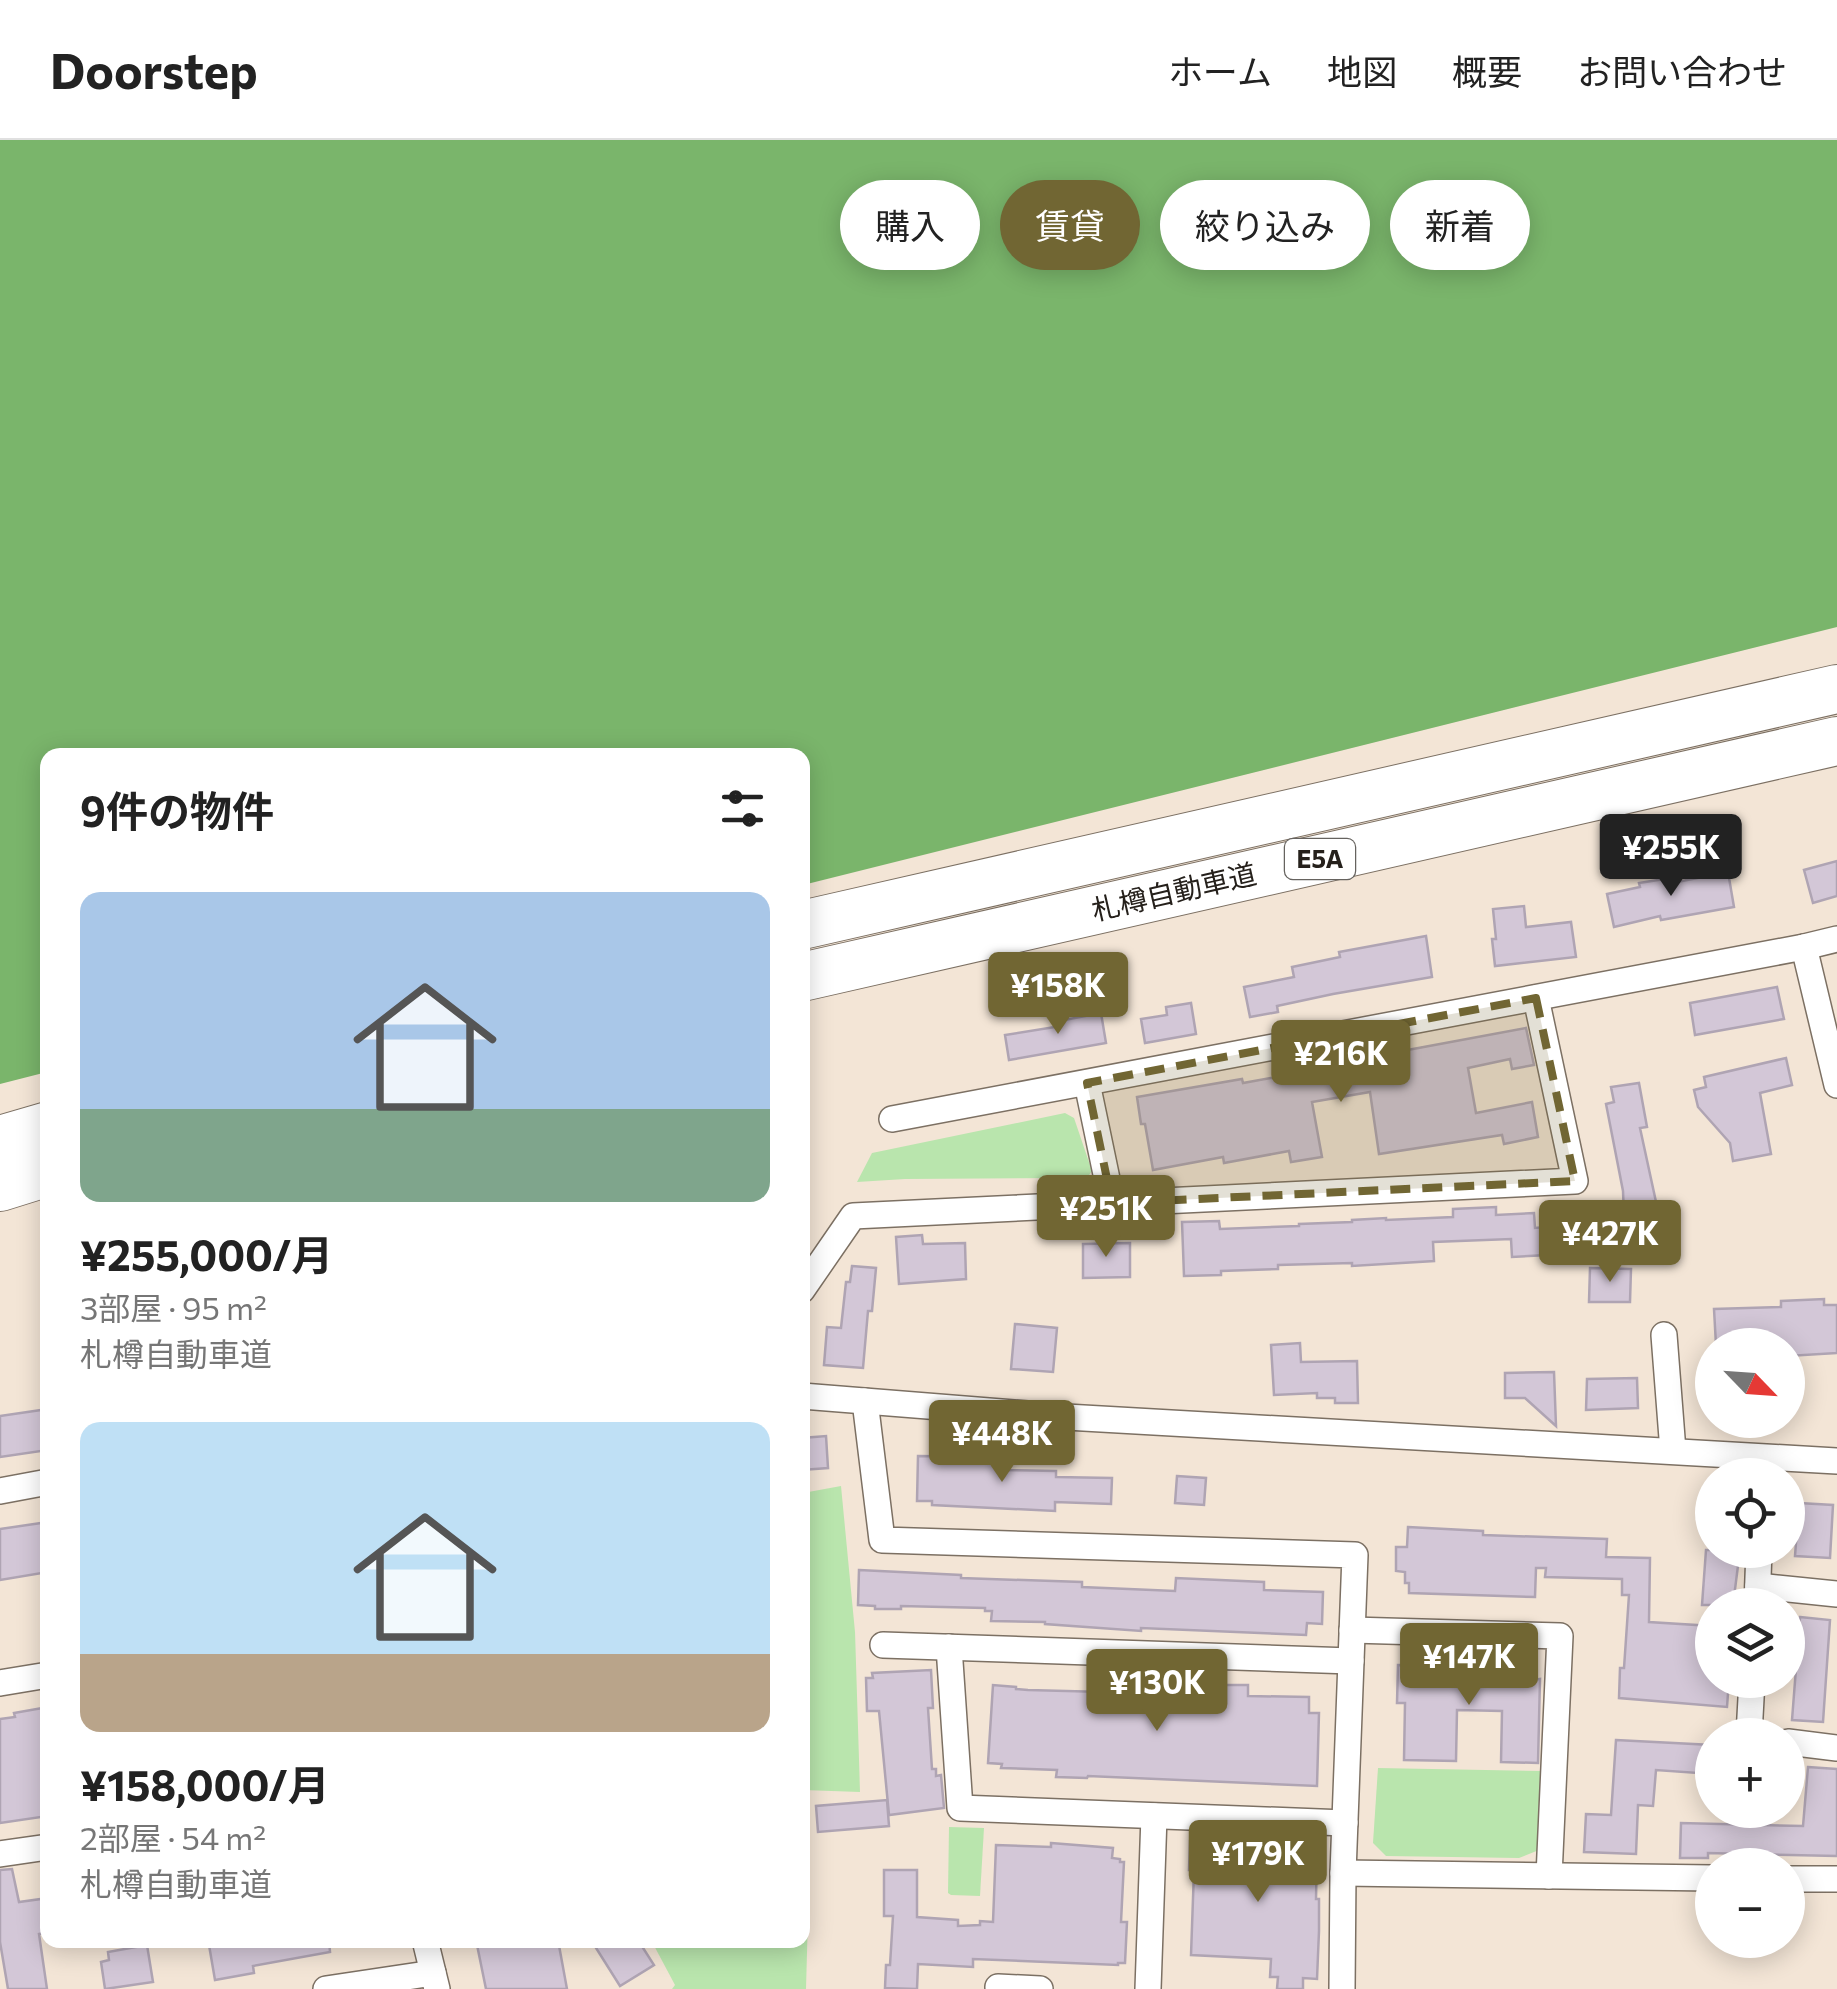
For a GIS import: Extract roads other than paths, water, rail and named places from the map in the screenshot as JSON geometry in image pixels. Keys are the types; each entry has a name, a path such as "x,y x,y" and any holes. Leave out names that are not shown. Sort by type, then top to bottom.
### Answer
{"highway":[{"name":"札樽自動車道","path":"810,923 1837,690"},
{"name":"札樽自動車道","path":"810,975 1837,741"},
{"path":"0,1140 40,1128"},
{"path":"0,1187 40,1174"}],"street":[{"path":"892,1119 1837,939"},
{"path":"1804,948 1837,1086"},
{"path":"810,1279 854,1216 1574,1180 1536,998"},
{"path":"1087,1083 1112,1203"},
{"path":"1664,1334 1673,1452"},
{"path":"810,1397 1085,1418 1673,1452 1712,1458"},
{"path":"865,1401 882,1540 1355,1555 1342,1989"},
{"path":"1805,1463 1837,1461"},
{"path":"0,1491 40,1484"},
{"path":"1805,1594 1837,1594"},
{"path":"1352,1630 1560,1636 1550,1876"},
{"path":"883,1645 1352,1661"},
{"path":"948,1648 960,1808 1345,1824"},
{"path":"0,1683 40,1676"},
{"path":"1805,1744 1837,1748"},
{"path":"1148,1989 1154,1816"},
{"path":"0,1854 40,1848"},
{"path":"1343,1873 1695,1878"},
{"path":"1805,1879 1837,1880"},
{"path":"326,1989 435,1981 427,1948"},
{"path":"998,1987 1040,1989"}]}
